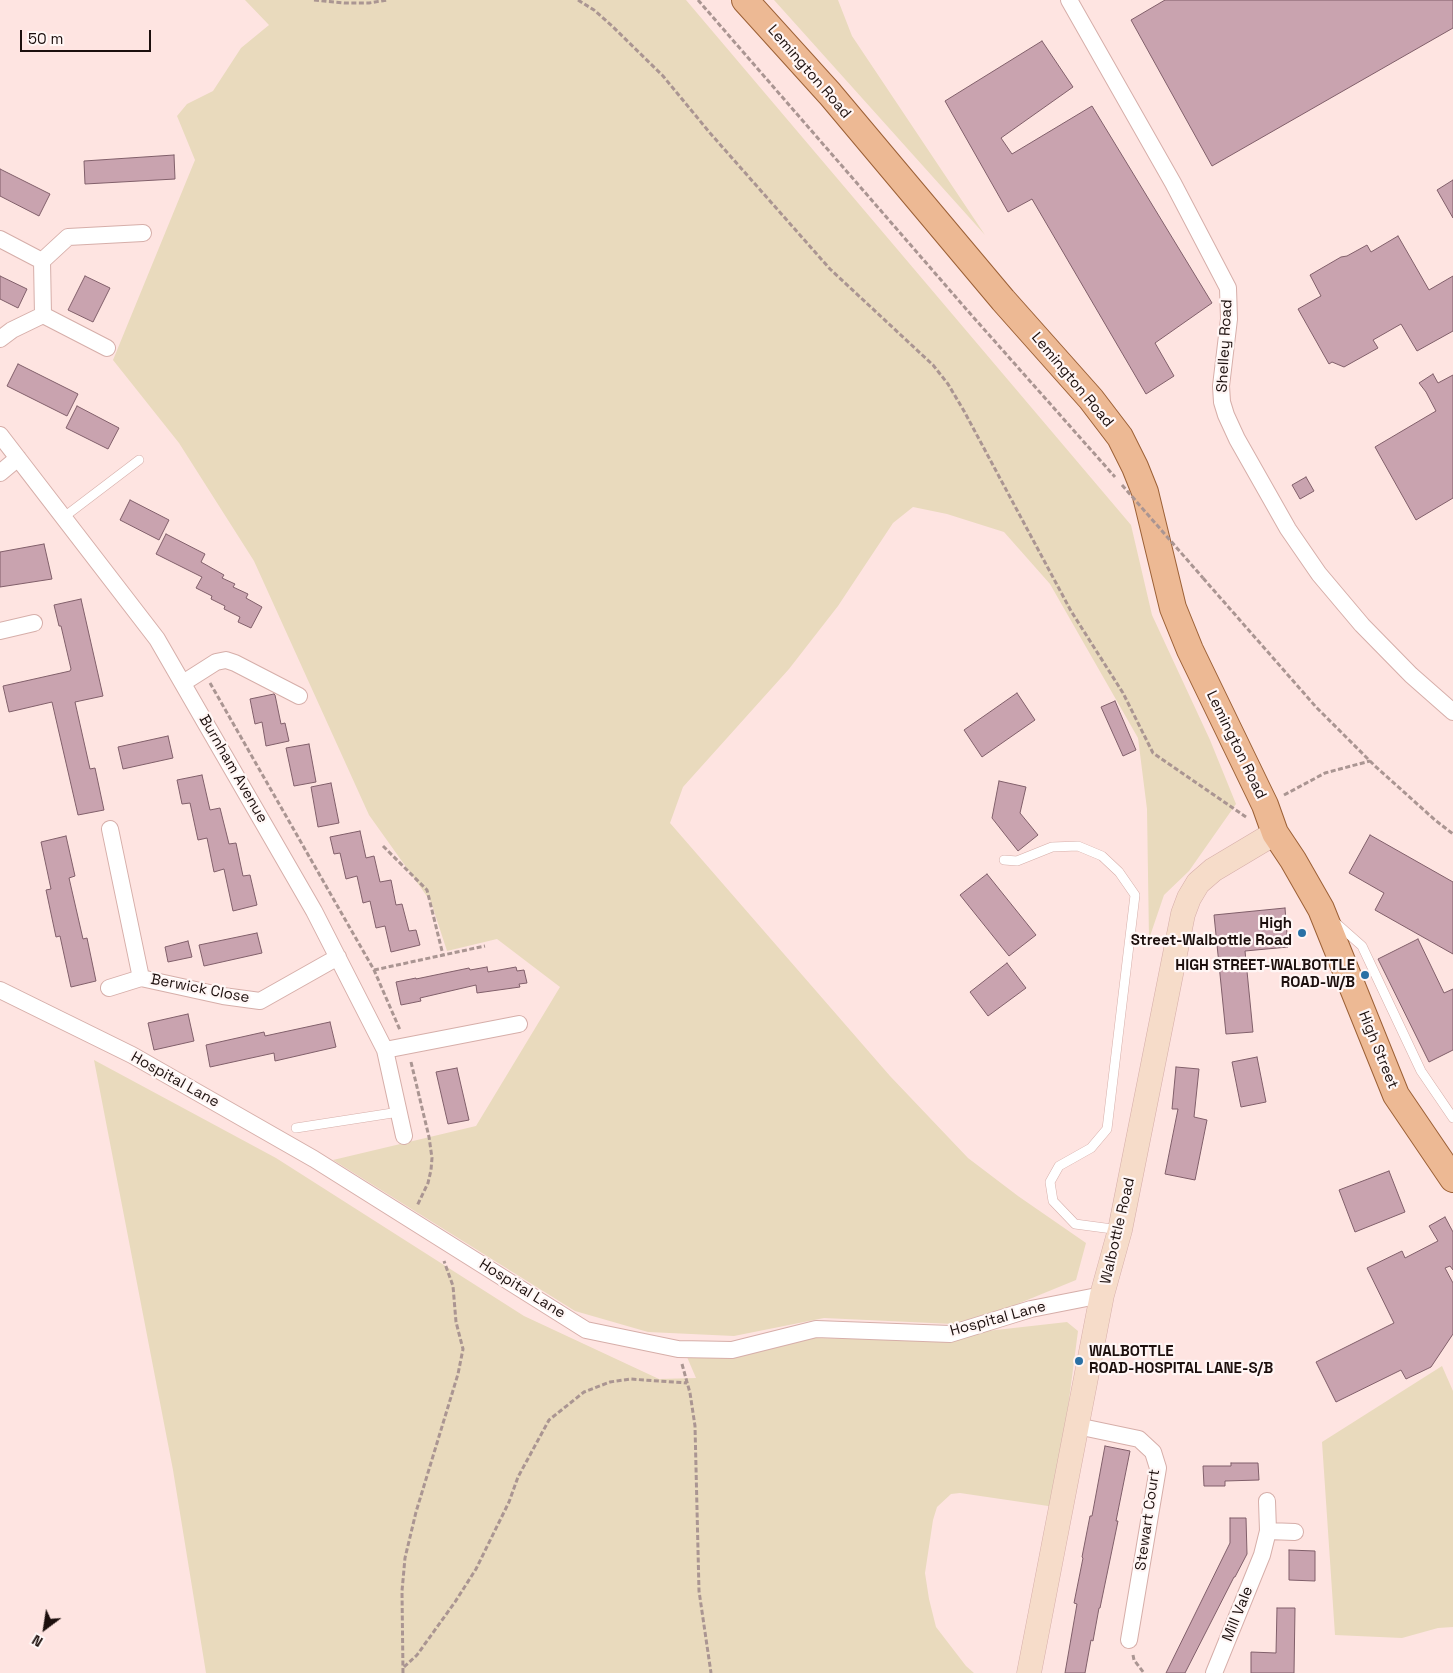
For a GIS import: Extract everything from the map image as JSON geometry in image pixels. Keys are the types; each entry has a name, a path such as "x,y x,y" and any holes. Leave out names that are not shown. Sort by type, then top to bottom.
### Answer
{"main road":[{"name":"Lemington Road","path":"745,0 830,94 1003,300 1091,399 1120,437 1145,492 1173,608 1258,813 1276,833"},
{"name":"High Street","path":"1276,833 1321,909 1396,1094 1453,1179"}],"street":[{"name":"Shelley Road","path":"1069,0 1173,183 1228,288 1228,319 1221,386 1222,402 1226,416 1237,439 1288,529 1319,574 1362,625 1411,675 1453,712"},
{"path":"43,315 42,261 68,237 143,232"},
{"path":"0,239 42,261"},
{"path":"0,340 12,330 43,315"},
{"path":"43,315 107,348"},
{"name":"Burnham Avenue","path":"0,435 158,639 314,911 385,1050 404,1136"},
{"path":"0,473 18,458"},
{"path":"0,631 34,624"},
{"path":"183,683 216,662 226,660 299,696"},
{"name":"Berwick Close","path":"110,829 141,978 223,996 260,1001 338,956"},
{"name":"Walbottle Road","path":"1029,1673 1102,1295 1120,1230 1183,914 1189,898 1198,883 1213,870 1276,833"},
{"path":"109,988 141,978"},
{"name":"Hospital Lane","path":"0,990 132,1055 314,1159 586,1330 678,1349 732,1350 816,1330 950,1334 1031,1309 1102,1295"},
{"path":"385,1050 519,1024"},
{"name":"Stewart Court","path":"1077,1426 1139,1439 1153,1452 1158,1468 1129,1640"},
{"name":"Mill Vale","path":"1214,1673 1262,1555 1268,1531 1267,1501"},
{"path":"1268,1531 1295,1532"}],"lane":[{"path":"64,517 139,460"},
{"path":"1004,860 1017,861 1052,847 1078,846 1102,856 1119,872 1135,895 1108,1129 1092,1148 1059,1166 1050,1182 1053,1201 1075,1224 1120,1230"},
{"path":"1321,909 1362,946 1421,1071 1453,1118"},
{"path":"296,1128 398,1112"}],"path":[{"path":"314,0 369,3 386,0"},
{"path":"578,0 594,10 612,26 663,76 710,134 830,269 933,365 948,384 1071,610 1123,693 1153,753 1258,813 1310,780 1325,773 1370,761"},
{"path":"698,0 967,310 1116,478"},
{"path":"1122,485 1316,707 1370,761 1453,834"},
{"path":"383,846 427,890 443,955"},
{"path":"374,970 485,946"},
{"path":"402,1673 402,1591 405,1558 416,1512 458,1374 463,1349 456,1322 453,1286 435,1234"},
{"path":"678,1349 695,1426 699,1591 711,1673"},
{"path":"403,1668 417,1655 456,1602 476,1569 509,1502 518,1477 549,1420 584,1392 610,1382 630,1380 687,1383"},
{"path":"1129,1640 1134,1660 1144,1673"}],"shaded area":[{"path":"245,0 686,0 1131,525 1152,615 1210,740 1236,804 1189,871 1164,895 1149,939 1147,809 1138,738 1050,584 1004,532 947,514 913,507 893,523 838,606 789,669 683,787 670,823 890,1076 968,1158 1018,1196 1086,1243 1076,1280 1015,1305 953,1324 824,1318 734,1336 648,1332 575,1311 333,1160 476,1126 560,987 497,939 447,951 431,902 369,815 254,561 179,443 113,360 195,160 177,116 187,104 213,91 241,48 269,25"},
{"path":"774,0 838,0 852,36 985,235"},
{"path":"94,1060 276,1158 524,1316 659,1379 696,1378 687,1357 813,1338 953,1341 987,1331 1067,1322 1078,1331 1055,1507 960,1493 951,1494 937,1507 933,1520 925,1573 936,1627 966,1666 974,1673 206,1673 173,1470"},
{"path":"1442,1366 1453,1391 1453,1627 1438,1628 1402,1638 1335,1635 1322,1442"}],"building":[{"path":"1165,0 1453,0 1453,28 1212,166 1131,20"},
{"path":"1042,41 1073,87 1001,138 1012,154 1092,106 1212,303 1155,343 1174,376 1146,394 1032,199 1008,212 945,101"},
{"path":"174,155 175,179 85,184 84,161"},
{"path":"0,169 50,194 39,216 0,196"},
{"path":"1453,180 1453,218 1437,190"},
{"path":"1398,236 1429,290 1453,276 1453,331 1417,351 1401,324 1373,340 1378,348 1344,367 1332,362 1329,364 1298,309 1321,296 1310,275 1367,245 1371,252"},
{"path":"0,276 27,289 18,308 0,299"},
{"path":"85,276 110,288 93,322 68,310"},
{"path":"18,364 78,394 67,416 7,386"},
{"path":"1433,374 1438,383 1453,375 1453,498 1416,520 1375,447 1436,411 1419,383"},
{"path":"77,406 119,428 108,449 66,428"},
{"path":"1306,477 1314,491 1300,499 1292,485"},
{"path":"130,500 169,520 159,540 120,520"},
{"path":"166,534 205,554 201,562 224,575 222,578 235,584 233,587 248,594 246,598 262,607 251,628 238,622 240,617 224,609 225,606 211,599 212,596 196,588 202,577 156,554"},
{"path":"44,544 52,579 0,587 0,552"},
{"path":"81,599 103,696 75,702 90,769 95,768 104,810 78,815 52,702 9,712 3,686 70,671 61,626 59,626 54,605"},
{"path":"1017,693 1035,720 982,757 964,730"},
{"path":"274,694 281,724 285,723 289,741 266,746 262,722 255,724 250,699"},
{"path":"1115,701 1136,750 1123,756 1101,707"},
{"path":"168,736 173,758 123,769 118,747"},
{"path":"309,744 316,782 294,786 286,748"},
{"path":"202,775 210,810 220,808 229,844 236,843 243,876 250,875 257,905 233,911 224,869 214,872 207,838 198,840 190,803 182,804 177,780"},
{"path":"999,781 1026,787 1020,813 1038,835 1018,851 992,818"},
{"path":"331,783 339,823 318,827 311,787"},
{"path":"360,831 366,858 374,856 380,882 391,880 396,905 402,904 409,931 416,930 420,945 391,952 385,926 376,928 370,901 363,903 357,876 346,879 340,853 334,854 330,837"},
{"path":"1370,835 1453,882 1453,954 1375,910 1384,893 1349,873"},
{"path":"66,836 75,876 69,878 83,939 87,938 96,981 71,987 60,936 56,937 46,890 51,889 41,842"},
{"path":"987,874 1036,935 1009,956 960,895"},
{"path":"1285,908 1288,947 1245,951 1253,1032 1226,1034 1214,915"},
{"path":"257,933 262,953 204,966 199,945"},
{"path":"1418,939 1444,993 1453,989 1453,1050 1429,1062 1378,959"},
{"path":"188,941 192,957 168,962 165,947"},
{"path":"1007,963 1026,988 988,1016 970,992"},
{"path":"487,967 488,972 516,967 517,971 524,970 527,983 519,984 520,987 477,993 476,985 420,998 421,1001 401,1005 396,982 469,968 470,970"},
{"path":"188,1014 194,1041 154,1050 148,1023"},
{"path":"330,1022 336,1047 275,1061 274,1053 210,1067 206,1045 264,1032 265,1036"},
{"path":"1257,1057 1266,1102 1241,1107 1232,1062"},
{"path":"1176,1067 1199,1069 1194,1117 1207,1120 1195,1180 1165,1174 1178,1109 1172,1109"},
{"path":"457,1068 469,1120 448,1124 436,1072"},
{"path":"1389,1171 1405,1212 1355,1232 1339,1190"},
{"path":"1445,1217 1453,1232 1453,1270 1450,1266 1445,1268 1453,1283 1453,1334 1431,1367 1406,1379 1401,1370 1336,1402 1316,1362 1394,1323 1367,1268 1402,1251 1405,1258 1438,1241 1429,1226"},
{"path":"1105,1446 1130,1451 1116,1521 1118,1521 1085,1673 1065,1673 1077,1604 1074,1603 1082,1557"},
{"path":"1231,1463 1258,1463 1259,1480 1225,1481 1225,1486 1204,1486 1203,1466 1231,1466"},
{"path":"1230,1518 1246,1518 1247,1554 1185,1673 1166,1673 1230,1543"},
{"path":"1289,1550 1315,1551 1315,1581 1289,1580"},
{"path":"1277,1608 1295,1608 1294,1673 1251,1673 1251,1652 1276,1653"}],"place":[{"name":"High Street-Walbottle Road","path":"1302,933"},
{"name":"HIGH STREET-WALBOTTLE ROAD-W/B","path":"1365,975"},
{"name":"WALBOTTLE ROAD-HOSPITAL LANE-S/B","path":"1079,1361"}]}
